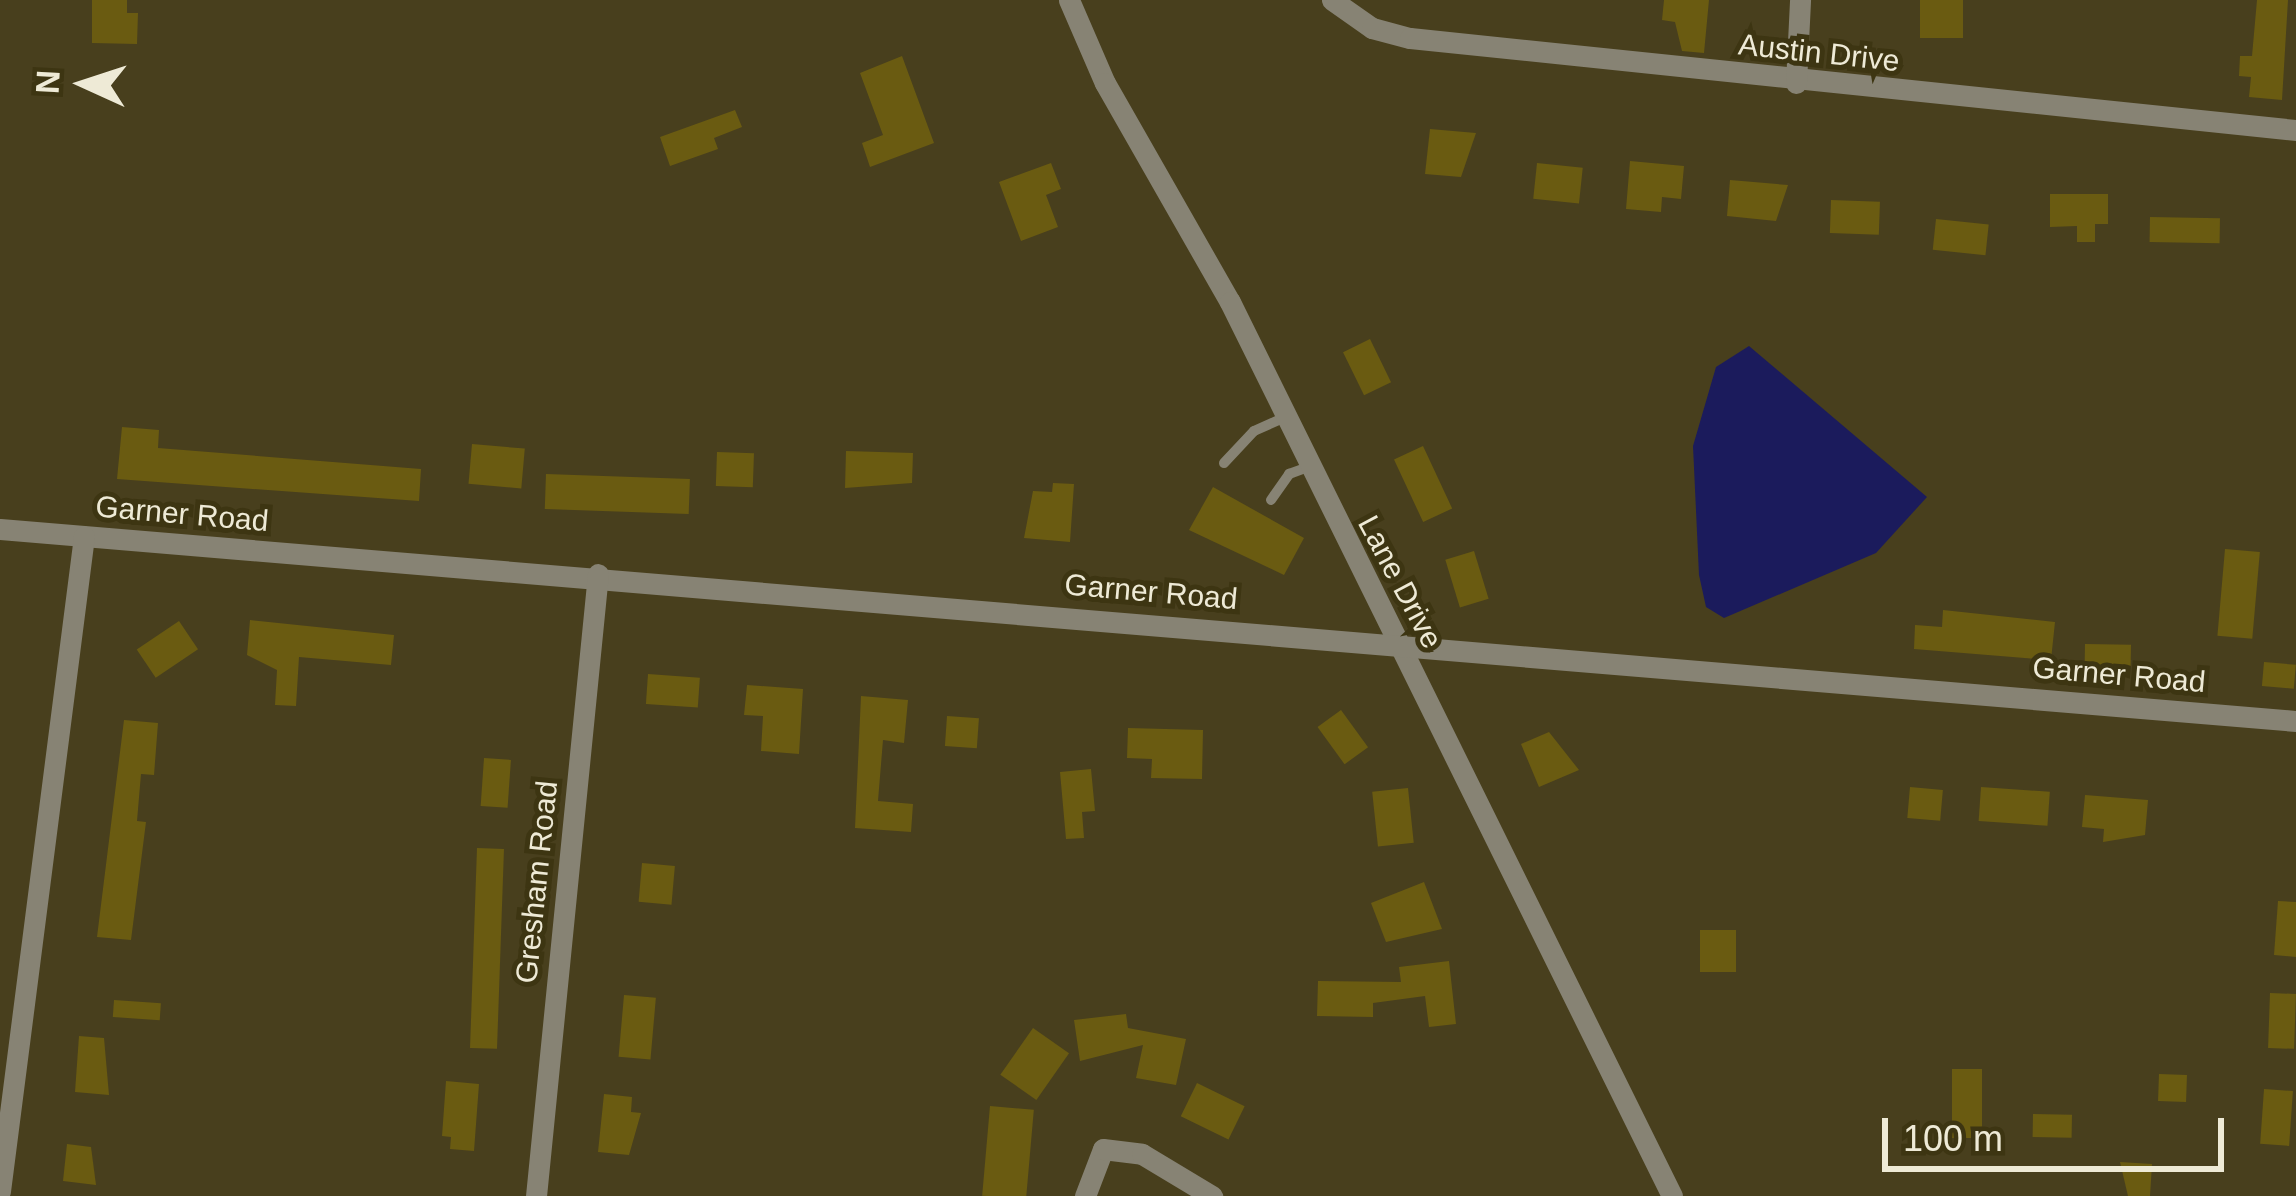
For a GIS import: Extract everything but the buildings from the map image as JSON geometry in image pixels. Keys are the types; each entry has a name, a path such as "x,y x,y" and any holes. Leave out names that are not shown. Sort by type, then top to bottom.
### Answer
{"street":[{"name":"Lane Drive","path":"1069,0 1399,643 1672,1196"},
{"path":"1796,83 1800,0"},
{"name":"Austin Drive","path":"1337,5 1410,38 1796,83 2296,130"},
{"name":"Garner Road","path":"0,530 514,575 598,574 2296,721"},
{"path":"0,1191 7,1094 83,536"},
{"name":"Gresham Road","path":"536,1196 598,574"},
{"path":"1085,1196 1103,1149 1142,1154 1212,1196"}],"lane":[{"path":"1224,463 1253,431 1285,417"},
{"path":"1271,500 1308,467"}],"shaded area":[{"path":"1749,346 1927,497 1876,553 1724,618 1706,607 1699,575 1693,446 1716,367"}]}
